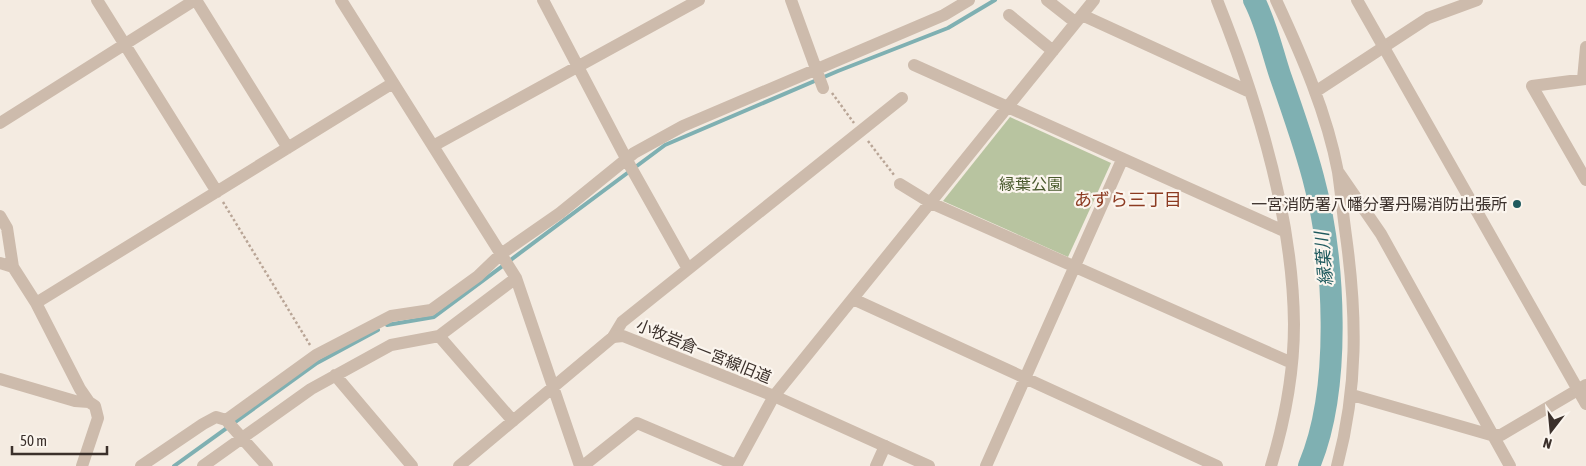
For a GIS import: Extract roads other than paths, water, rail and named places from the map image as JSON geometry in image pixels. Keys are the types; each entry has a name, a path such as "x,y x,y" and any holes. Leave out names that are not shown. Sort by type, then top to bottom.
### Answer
{"street":[{"path":"97,0 217,192"},
{"path":"0,123 195,0 288,148"},
{"path":"341,0 514,274 581,466 637,423 736,466 774,396 1094,0"},
{"path":"543,0 630,166 688,269"},
{"path":"433,146 699,0"},
{"path":"791,0 822,88"},
{"path":"227,421 316,355 390,316 431,310 560,213 630,166 634,153 683,126 816,72 944,15 969,0"},
{"path":"1046,0 1078,19 1250,92"},
{"path":"1217,0 1250,92 1273,174 1284,231 1293,306 1292,363 1287,402 1271,466"},
{"path":"1276,0 1315,92 1337,171 1354,292 1355,348 1352,395 1338,466"},
{"path":"1357,0 1582,388 1586,404"},
{"path":"1315,92 1428,18 1477,0"},
{"path":"1009,15 1053,51"},
{"path":"1585,178 1532,86 1585,79 1586,47"},
{"path":"914,65 1007,109 1284,231"},
{"path":"36,304 182,212 394,83"},
{"path":"613,337 622,322 902,98"},
{"path":"986,466 1026,380 1122,160"},
{"path":"1337,171 1381,234 1491,435 1510,466"},
{"path":"900,184 931,203 1292,363"},
{"path":"0,216 7,228 13,267 36,304 88,402"},
{"path":"0,264 13,267"},
{"path":"203,466 240,435 335,375 391,345 439,336 514,274"},
{"path":"853,299 1217,466"},
{"path":"439,336 513,421"},
{"name":"小牧岩倉一宮線旧道","path":"460,466 613,337 623,336 774,396 929,466"},
{"path":"335,375 412,466"},
{"path":"0,379 75,401 88,402 95,406 98,418 82,466"},
{"path":"1352,395 1491,435 1501,435 1582,388"},
{"path":"141,466 203,424 216,418 227,421 267,466"},
{"path":"876,466 885,446"}],"waterway":[{"path":"387,325 434,317 665,145 838,71 948,28 995,0"},
{"name":"縁葉川","path":"1254,0 1306,152 1320,209 1326,245 1332,323 1331,362 1327,399 1320,435 1309,466"},
{"path":"174,466 317,363 378,330"}],"place":[{"name":"一宮消防署八幡分署丹陽消防出張所","path":"1517,204"}],"district":[{"name":"あずら三丁目","path":"1128,200"}],"park label":[{"name":"縁葉公園","path":"1031,184"}]}
